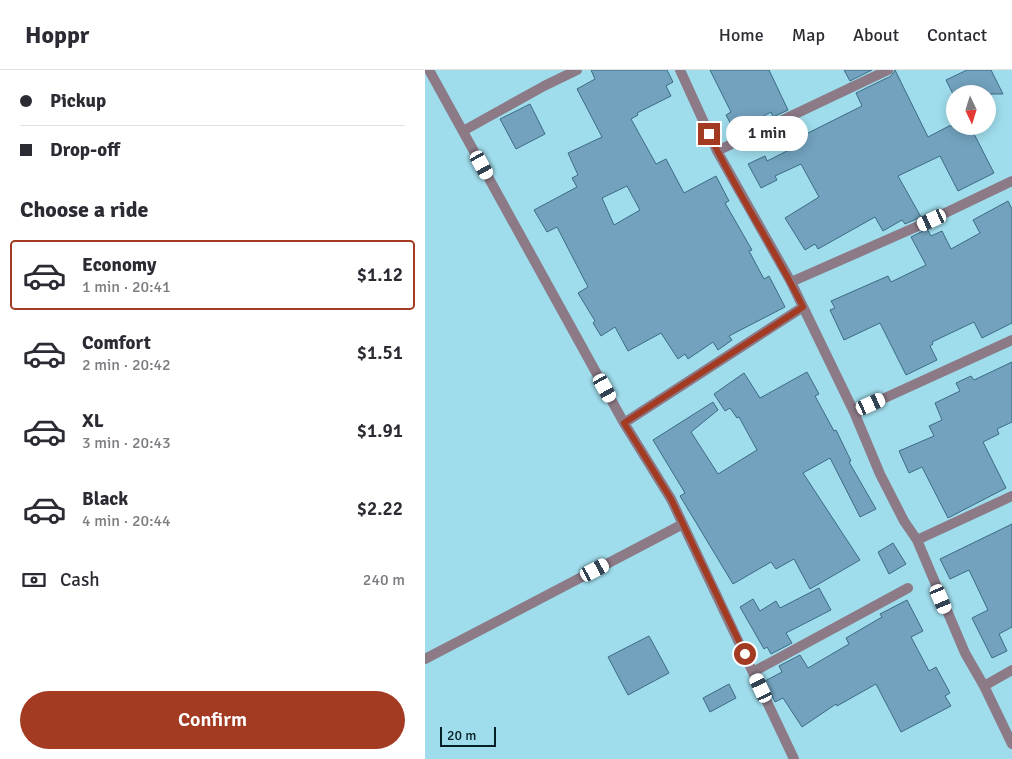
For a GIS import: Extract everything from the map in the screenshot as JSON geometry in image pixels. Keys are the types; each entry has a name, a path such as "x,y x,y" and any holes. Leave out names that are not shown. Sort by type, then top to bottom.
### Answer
{"street":[{"path":"429,70 624,423 671,499 794,759"},
{"path":"463,131 577,70"},
{"path":"680,70 717,151 791,282 854,412 880,474 904,521 917,540 965,653 984,686 1012,744"},
{"path":"717,151 888,70"},
{"path":"791,282 916,227 1012,181"},
{"path":"624,423 803,307"},
{"path":"854,412 1012,340"},
{"path":"917,540 1012,496"},
{"path":"425,659 683,524"},
{"path":"753,672 908,588"},
{"path":"984,686 1012,670"}],"building":[{"path":"591,70 667,70 673,82 666,86 671,96 637,113 638,115 631,119 656,164 666,159 684,193 716,176 729,201 725,203 752,250 749,251 764,279 769,276 785,307 729,336 732,340 718,350 713,342 688,359 685,354 678,359 661,333 628,351 615,327 601,336 593,323 595,321 578,293 588,287 557,227 547,232 534,210 577,187 572,178 578,175 568,153 602,137 577,89 595,79","holes":["627,186 640,210 614,225 602,198"]},
{"path":"710,70 769,70 788,110 773,117 771,112 735,132 726,115 731,112"},
{"path":"844,70 872,70 850,81"},
{"path":"895,70 928,137 946,128 946,135 975,135 994,173 958,191 940,156 898,176 921,217 905,224 902,220 883,231 875,217 818,249 815,244 805,250 785,218 819,197 801,164 775,176 777,180 761,188 748,164 765,156 767,161 793,148 790,142 862,106 856,93 891,76"},
{"path":"967,70 991,70 1003,94 996,94 996,85 948,85 946,80"},
{"path":"530,104 545,134 516,149 500,119"},
{"path":"1008,201 1012,209 1012,323 982,338 974,322 932,342 933,344 930,346 937,360 906,375 880,323 844,340 830,310 835,308 831,301 888,276 891,282 926,265 911,237 927,229 931,236 942,231 951,249 980,233 973,220"},
{"path":"1012,362 1012,422 997,429 999,434 983,442 1006,488 948,518 922,467 909,473 899,451 934,436 929,426 942,420 935,403 960,391 956,383 971,376 974,380"},
{"path":"807,372 819,394 815,396 834,431 836,430 851,461 849,462 876,509 860,517 830,458 803,473 860,560 810,589 794,559 776,569 771,562 733,584 680,496 685,493 653,440 713,402 718,410 691,432 718,474 757,450 739,417 737,418 730,408 725,411 714,394 744,373 760,398"},
{"path":"1012,524 1012,627 999,634 1007,651 992,658 972,618 988,610 969,570 950,579 940,559"},
{"path":"893,543 906,564 889,574 878,552"},
{"path":"819,588 831,610 786,633 792,643 771,654 767,647 764,649 740,607 753,599 760,611 776,601 780,608"},
{"path":"907,600 923,631 911,637 929,671 936,667 950,693 945,696 951,706 901,732 876,684 837,706 836,704 802,727 783,698 775,702 765,681 782,672 779,666 800,655 808,668 849,644 846,638 882,617 880,614"},
{"path":"649,636 669,673 628,695 608,657"},
{"path":"729,684 736,698 710,712 703,698"}],"route":[{"path":"709,134 735,185 791,282 803,307 624,423 671,499 745,654"}]}
